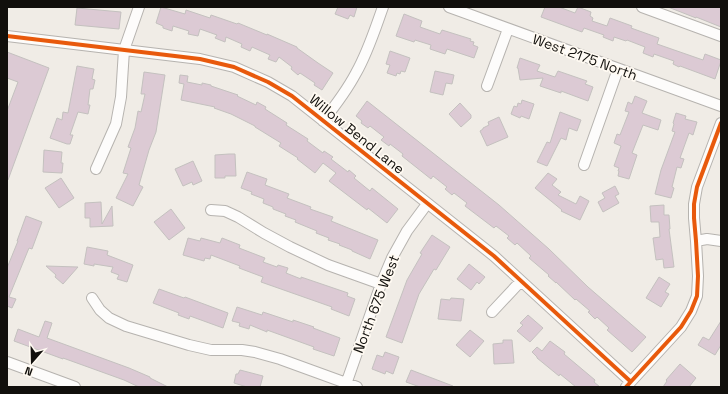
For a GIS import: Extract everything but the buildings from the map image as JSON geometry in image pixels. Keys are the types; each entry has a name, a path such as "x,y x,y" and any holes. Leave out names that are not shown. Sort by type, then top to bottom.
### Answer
{"street":[{"path":"96,169 116,124 121,97 124,50 139,7"},
{"path":"323,121 357,72 383,7"},
{"name":"West 2175 North","path":"449,7 721,106"},
{"path":"642,7 721,36"},
{"path":"487,86 508,29"},
{"name":"Willow Bend Lane","path":"7,36 200,59 234,67 268,82 292,96 494,256 628,384"},
{"path":"584,165 618,69"},
{"path":"628,384 681,327 691,311 697,296 698,276 694,204 697,187 721,123"},
{"name":"North 675 West","path":"345,385 381,284 392,258 407,231 427,204"},
{"path":"211,210 225,211 290,247 328,265 381,284"},
{"path":"696,241 707,239 721,241"},
{"path":"492,312 521,281"},
{"path":"92,298 100,310 109,318 126,326 211,350 242,350 255,352 280,359 345,385 357,387"},
{"path":"7,362 75,387"}],"cycle path":[{"path":"7,36 200,59 234,67 268,82 292,96 494,256 630,381"},
{"path":"626,387 681,327 691,311 697,296 698,276 694,204 697,187 721,123"}]}
